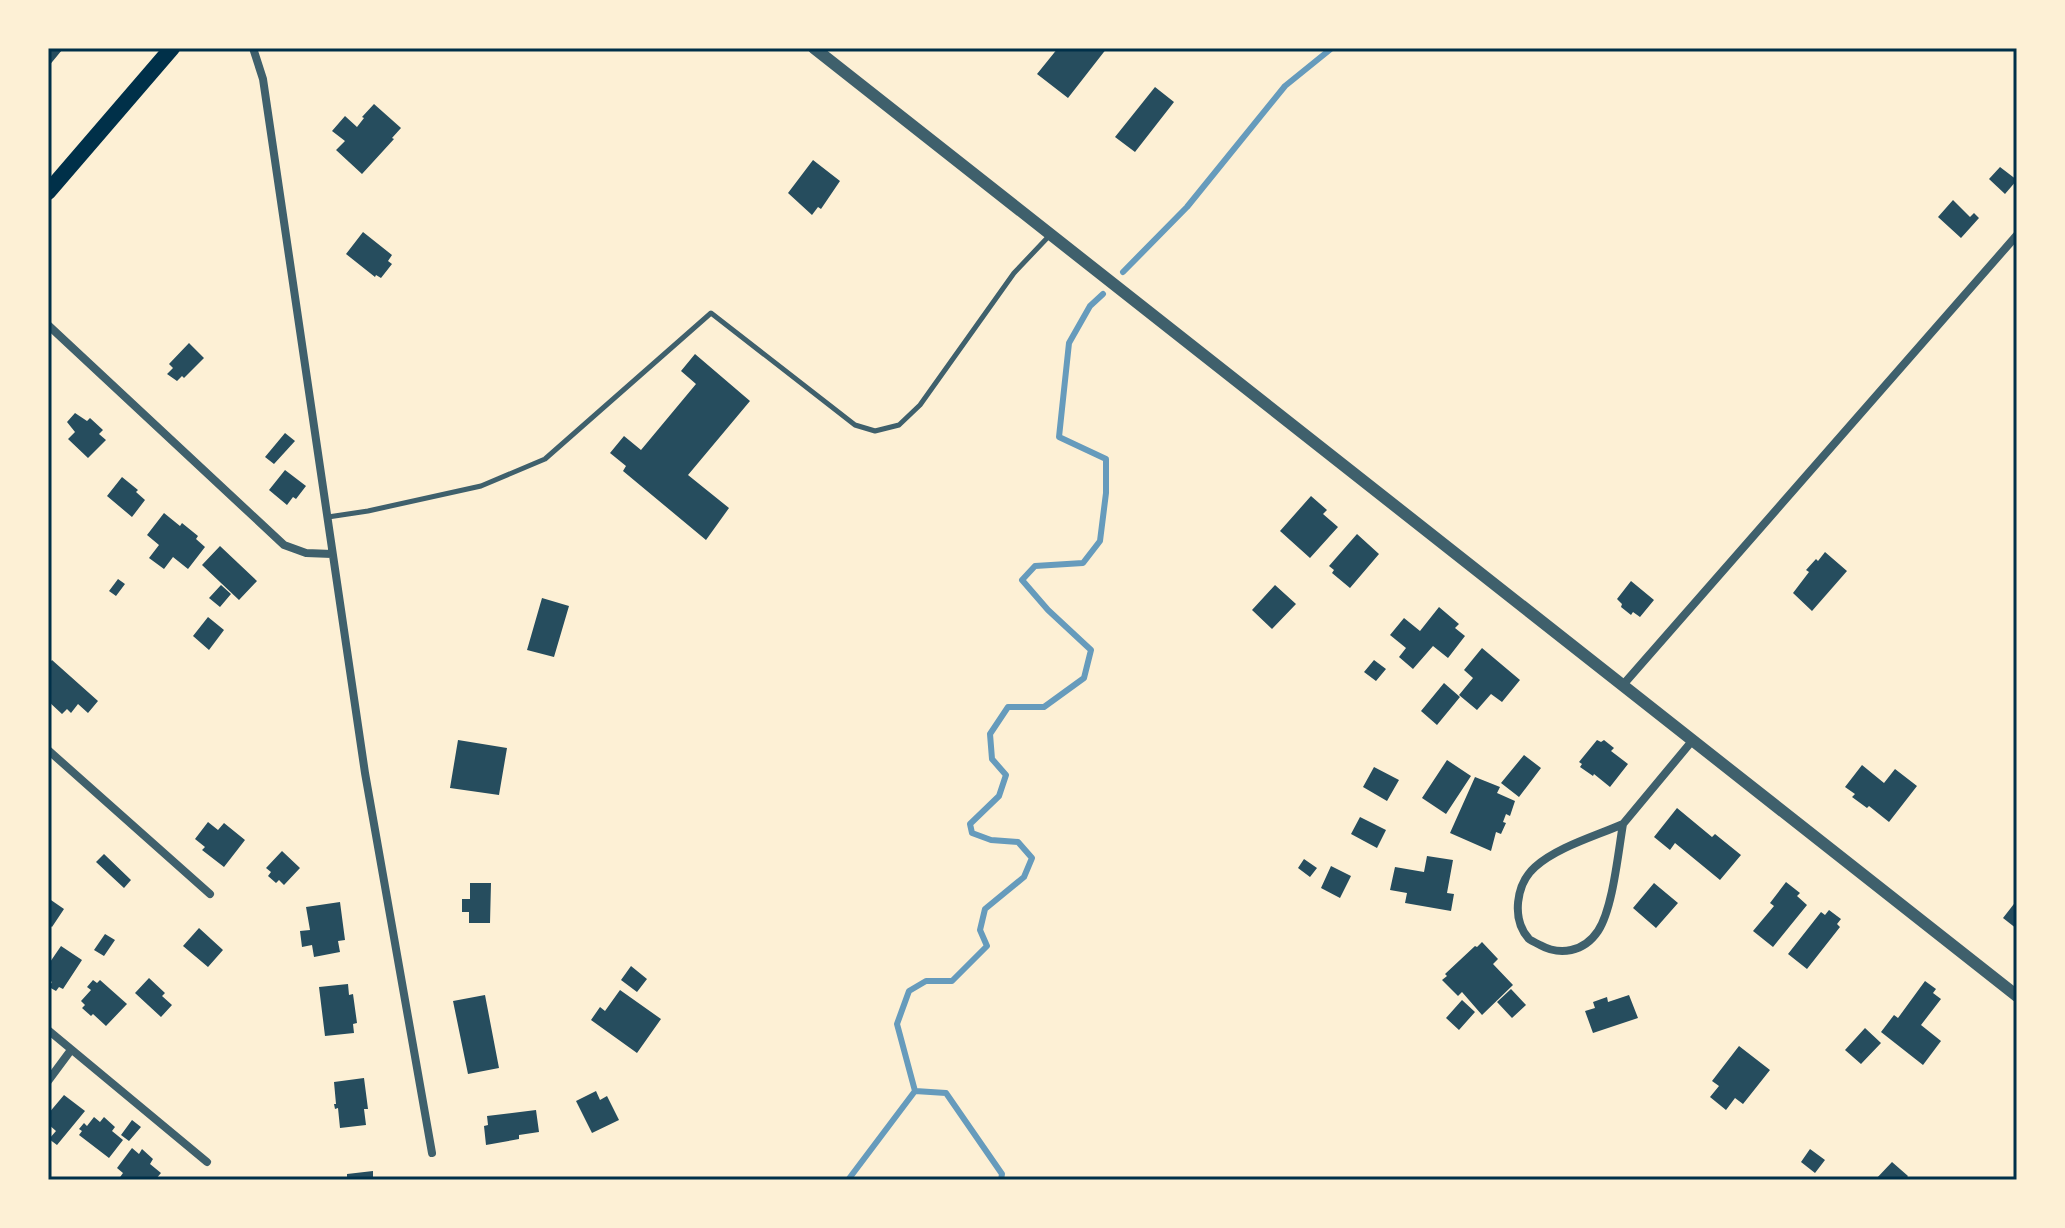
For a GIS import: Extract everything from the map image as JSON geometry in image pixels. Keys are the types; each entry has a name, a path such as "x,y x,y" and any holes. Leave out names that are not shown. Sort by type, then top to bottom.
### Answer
{"highway":[{"path":"48,192 172,48"}],"street":[{"path":"253,48 263,79 365,773 432,1153"},
{"path":"814,48 2017,996"},
{"path":"1622,686 2017,235"},
{"path":"48,325 284,545 306,553 332,554"},
{"path":"1623,824 1607,911 1597,933 1579,949 1565,951 1552,952 1529,939 1517,916 1520,890 1534,868 1556,854 1623,824 1692,741"},
{"path":"48,750 210,894"},
{"path":"48,1030 207,1162"},
{"path":"48,1081 71,1050"}],"lane":[{"path":"327,517 481,486 545,459 711,313 855,425 875,431 899,425 920,405 1014,273 1050,235"}],"building":[{"path":"48,48 62,50 48,67"},
{"path":"1058,48 1107,48 1068,98 1037,74"},
{"path":"1155,87 1174,102 1135,152 1115,137"},
{"path":"374,104 401,128 362,174 336,150 345,141 332,131 345,116 357,127"},
{"path":"813,160 840,181 821,209 818,207 812,215 788,193"},
{"path":"2000,167 2017,180 2005,194 1989,179"},
{"path":"1953,200 1970,217 1974,213 1979,218 1961,238 1938,217"},
{"path":"363,232 392,255 388,261 392,264 381,278 375,277 346,254"},
{"path":"189,343 204,358 177,381 167,374 173,368 169,364"},
{"path":"695,354 750,401 688,475 729,508 706,540 623,471 626,466 610,453 624,436 641,450 696,384 681,371"},
{"path":"75,413 87,421 90,418 103,430 99,434 106,440 88,458 68,439 75,432 67,422"},
{"path":"285,433 295,441 274,464 265,457"},
{"path":"285,470 306,486 287,505 269,490"},
{"path":"122,477 145,500 132,517 107,496"},
{"path":"1311,496 1327,510 1323,514 1338,527 1310,558 1280,531"},
{"path":"164,513 198,536 196,539 205,547 188,569 173,557 164,569 149,558 159,545 147,535"},
{"path":"1357,534 1379,554 1350,588 1332,573 1334,570 1329,566"},
{"path":"220,546 257,581 239,600 202,565"},
{"path":"1825,552 1847,571 1812,611 1793,593 1809,572 1806,570"},
{"path":"118,579 125,584 116,596 109,591"},
{"path":"1631,581 1654,600 1640,617 1633,612 1631,615 1617,599"},
{"path":"221,585 231,594 220,607 209,598"},
{"path":"1275,585 1296,604 1272,629 1252,610"},
{"path":"542,598 569,606 554,657 527,650"},
{"path":"1439,607 1459,624 1455,628 1465,636 1448,658 1433,646 1413,669 1399,657 1406,648 1390,635 1404,618 1420,631"},
{"path":"208,617 224,630 209,650 193,636"},
{"path":"1482,648 1520,680 1502,702 1491,694 1477,710 1459,695 1473,678 1464,670"},
{"path":"52,660 98,701 88,713 78,704 71,713 67,709 62,714 48,701 48,665"},
{"path":"1374,660 1386,669 1376,681 1364,672"},
{"path":"1444,683 1460,697 1437,725 1421,711"},
{"path":"458,740 507,748 499,795 450,788"},
{"path":"1597,740 1604,740 1614,748 1611,751 1628,764 1610,787 1580,767 1582,764 1579,762"},
{"path":"1524,755 1541,768 1519,797 1501,783"},
{"path":"1447,760 1471,776 1446,814 1422,798"},
{"path":"1862,765 1884,783 1895,769 1917,786 1889,822 1852,797 1855,794 1845,787"},
{"path":"1374,767 1399,780 1387,801 1363,787"},
{"path":"1475,777 1500,787 1497,793 1515,801 1510,816 1506,814 1501,834 1496,832 1491,851 1450,833"},
{"path":"1677,808 1712,837 1715,834 1741,855 1720,880 1675,843 1670,850 1654,837"},
{"path":"1360,817 1386,830 1377,848 1351,834"},
{"path":"208,822 218,830 224,823 245,840 224,867 202,850 205,847 195,839"},
{"path":"282,851 300,868 284,885 268,876 271,872 266,868"},
{"path":"104,854 131,880 124,888 96,862"},
{"path":"1427,856 1453,860 1447,893 1454,894 1451,911 1405,903 1407,893 1390,890 1395,867 1424,872"},
{"path":"1304,859 1317,868 1310,877 1298,868"},
{"path":"1331,866 1351,876 1340,898 1321,888"},
{"path":"1786,882 1800,893 1797,896 1807,905 1773,947 1753,931 1774,906 1770,903"},
{"path":"470,883 491,883 490,923 469,923 469,912 462,912 462,899 470,899"},
{"path":"1654,883 1678,903 1656,928 1633,908"},
{"path":"48,898 64,909 52,927 48,924"},
{"path":"2017,900 2017,929 2003,918"},
{"path":"340,902 345,940 338,941 340,952 314,957 312,945 302,947 300,931 310,930 306,907"},
{"path":"1829,910 1841,919 1837,924 1840,927 1807,969 1788,954 1821,912 1825,915"},
{"path":"199,928 223,950 208,967 183,946"},
{"path":"105,934 115,940 104,956 94,950"},
{"path":"1482,942 1498,959 1493,964 1513,985 1482,1015 1462,992 1458,996 1442,980"},
{"path":"61,946 82,960 63,989 59,987 56,991 49,987 52,982 48,979 48,965"},
{"path":"631,966 647,979 637,992 621,980"},
{"path":"149,978 165,993 162,996 172,1005 161,1017 135,993"},
{"path":"93,980 97,983 100,980 127,1004 106,1026 82,1008 85,1005 81,1001 91,990 87,987"},
{"path":"1925,981 1936,989 1933,993 1941,999 1921,1025 1941,1041 1923,1065 1881,1032 1894,1015 1898,1018"},
{"path":"348,984 349,995 353,994 357,1023 353,1024 354,1033 325,1036 319,987"},
{"path":"1511,989 1526,1005 1512,1018 1497,1002"},
{"path":"620,990 661,1019 637,1053 591,1020 600,1007 605,1011"},
{"path":"485,995 499,1068 468,1074 453,1001"},
{"path":"1629,995 1638,1018 1593,1033 1585,1011 1595,1008 1593,1002 1607,997 1608,1002"},
{"path":"1462,1000 1475,1012 1459,1030 1446,1018"},
{"path":"1865,1028 1881,1043 1861,1064 1845,1050"},
{"path":"1739,1046 1770,1070 1743,1104 1735,1098 1726,1110 1710,1097 1719,1086 1712,1081"},
{"path":"364,1078 368,1109 364,1109 366,1125 340,1128 338,1108 335,1109 334,1104 334,1082"},
{"path":"596,1091 600,1100 607,1096 619,1120 592,1133 576,1101"},
{"path":"64,1095 85,1111 57,1145 49,1139 56,1131 48,1124 48,1114"},
{"path":"536,1110 539,1132 486,1145 484,1126 488,1125 487,1116"},
{"path":"94,1117 100,1122 104,1117 115,1127 112,1131 123,1140 109,1158 79,1135 84,1123 87,1126"},
{"path":"132,1120 141,1127 129,1141 121,1135"},
{"path":"132,1148 139,1154 142,1149 153,1159 150,1164 161,1173 155,1180 118,1180 123,1173 117,1168"},
{"path":"1810,1149 1825,1160 1815,1173 1801,1162"},
{"path":"1892,1162 1908,1176 1905,1180 1875,1180"},
{"path":"373,1171 373,1180 347,1180 347,1174"}],"waterway":[{"path":"1123,272 1187,207 1285,86 1332,48"},
{"path":"915,1091 897,1024 909,991 926,981 952,981 987,946 980,930 985,909 1024,877 1032,858 1018,842 991,840 972,833 970,824 999,796 1006,775 992,759 990,734 1008,707 1044,707 1084,678 1091,650 1048,610 1022,580 1035,566 1083,563 1100,541 1106,493 1106,459 1059,437 1069,343 1090,306 1103,294"},
{"path":"915,1091 946,1093 1002,1174 1001,1180"},
{"path":"848,1180 915,1091"}]}
